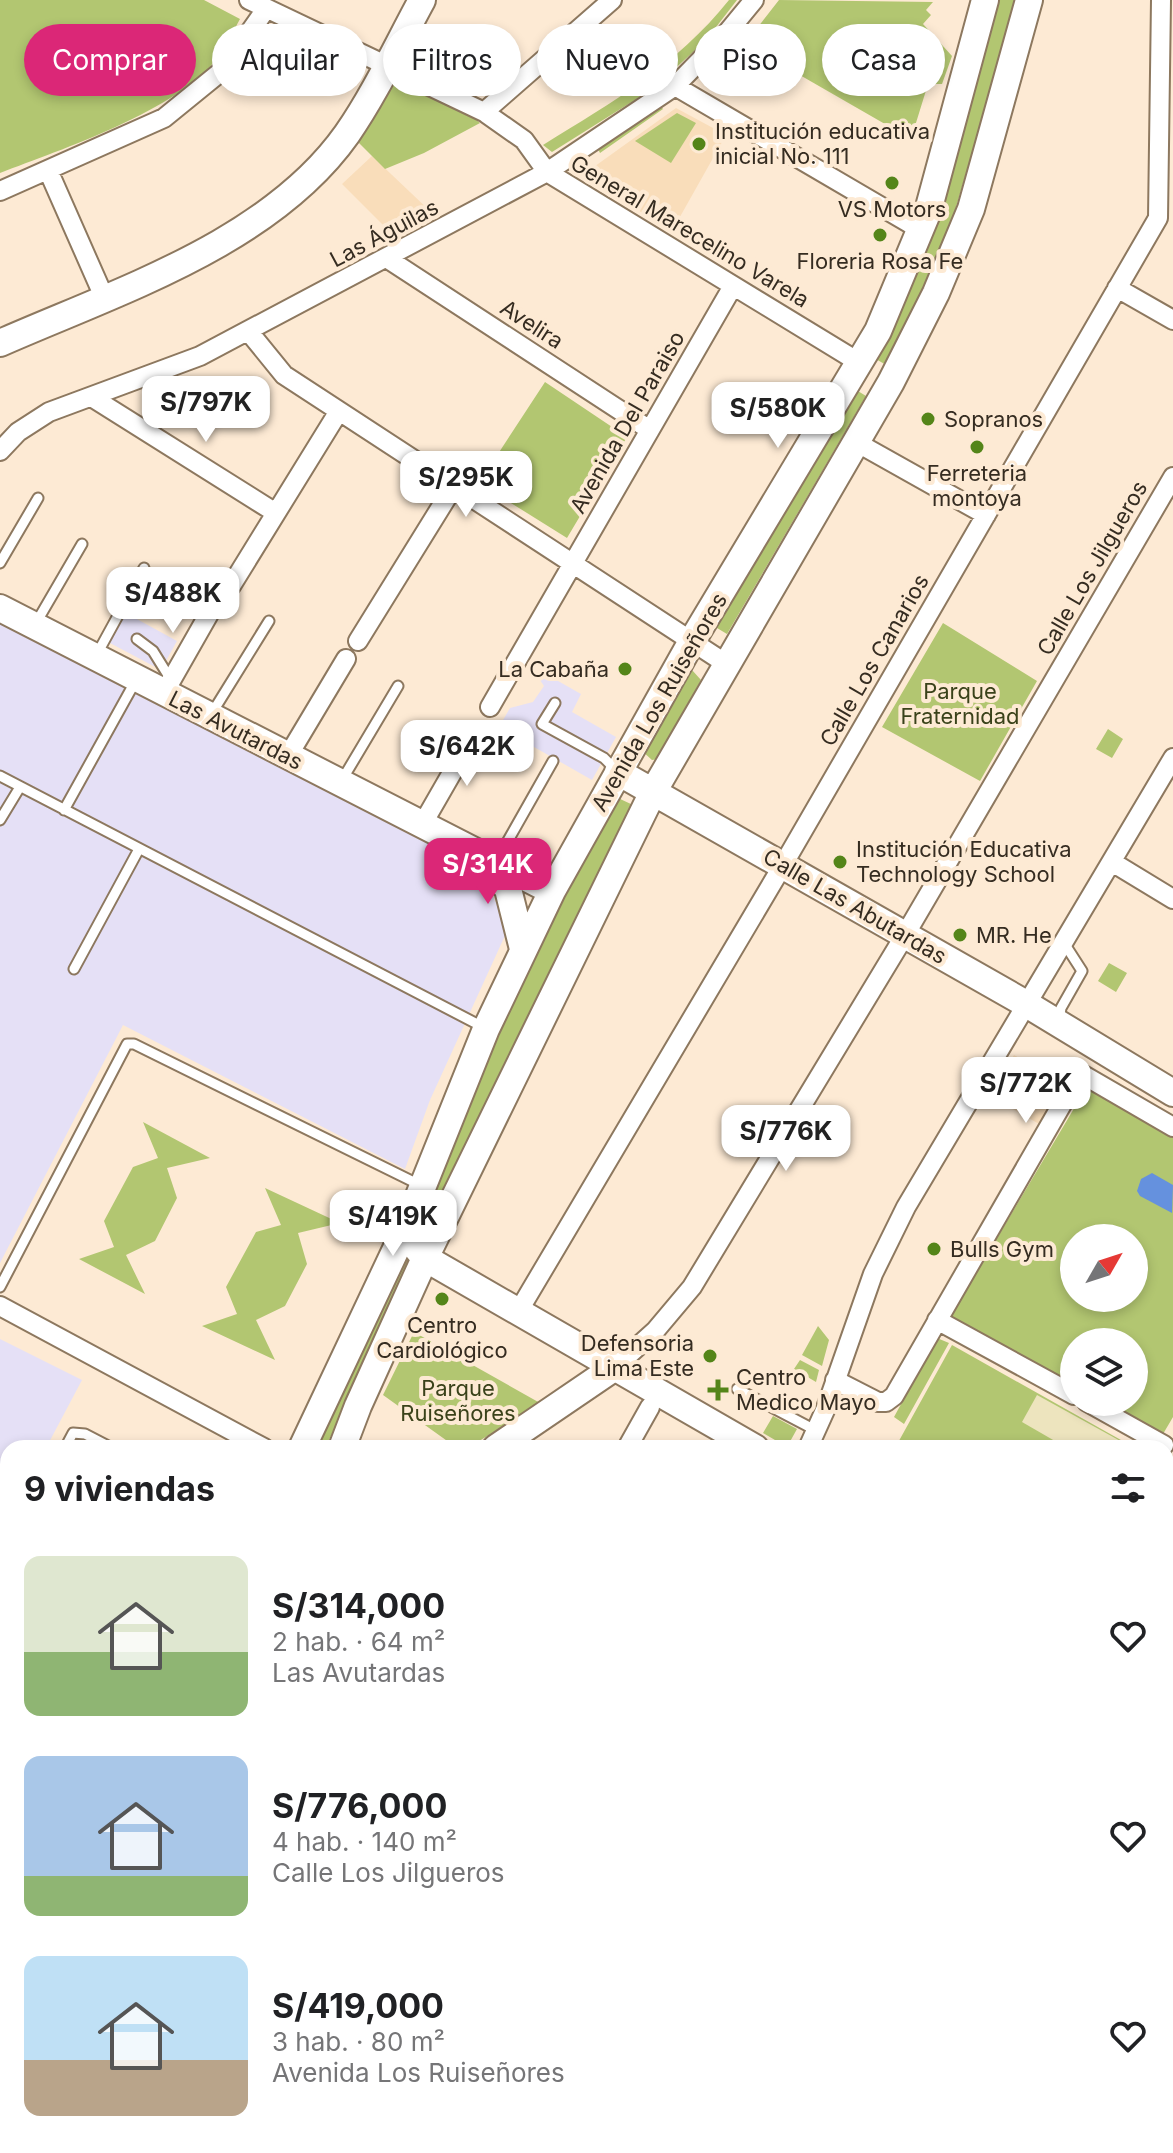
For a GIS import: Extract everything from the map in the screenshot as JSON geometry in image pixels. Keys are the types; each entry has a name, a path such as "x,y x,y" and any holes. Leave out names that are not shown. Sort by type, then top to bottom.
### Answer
{"main road":[{"path":"409,24 422,0"},
{"name":"Avenida Los Ruiseñores","path":"306,1440 406,1228 486,1029 552,891 692,641 860,363 921,230 945,156 985,0"},
{"name":"Avenida Los Ruiseñores","path":"345,1440 425,1258 653,792 725,663 891,382 936,293 971,209 1029,0"},
{"path":"0,343 214,246 265,217 307,179 346,134 383,72"},
{"name":"Las Avutardas","path":"0,608 136,679 168,686 210,716 552,891"},
{"name":"Calle Las Abutardas","path":"618,772 1028,1005 1173,1093"},
{"name":"Las Avutardas","path":"484,857 508,889 523,949"},
{"path":"406,1228 425,1258 741,1440"},
{"path":"508,1440 615,1367"},
{"name":"Avenida Los Ruiseñores","path":"339,1440 358,1406"}],"street":[{"path":"484,112 612,0"},
{"name":"Las Águilas","path":"678,83 754,0"},
{"path":"1158,218 1166,146 1161,0"},
{"name":"General Marecelino Varela","path":"257,4 383,63"},
{"path":"0,191 164,118 223,70 257,4"},
{"path":"678,88 921,230"},
{"name":"General Marecelino Varela","path":"451,96 484,112 524,140 547,172 860,363"},
{"name":"Las Águilas","path":"0,451 18,432 49,412 200,356 388,259 547,172 660,96"},
{"path":"48,170 104,297"},
{"name":"Calle Los Canarios","path":"518,1312 783,865 1173,192"},
{"name":"Avelira","path":"388,259 650,430"},
{"name":"Avenida Del Paraiso","path":"490,707 733,286"},
{"path":"1117,288 1173,320"},
{"path":"249,332 284,375 725,663"},
{"path":"93,398 276,513"},
{"path":"168,686 339,411"},
{"path":"854,441 986,515"},
{"name":"Calle Los Jilgueros","path":"615,1367 655,1331 692,1287 905,935 1173,477"},
{"path":"358,641 454,486"},
{"path":"288,756 346,659"},
{"path":"422,825 476,731"},
{"path":"812,1440 873,1274 906,1207 1173,758"},
{"path":"1112,862 1173,899"},
{"path":"835,1380 878,1402 886,1402 894,1396 1080,1073 1173,1127"},
{"path":"0,1306 249,1440"},
{"path":"937,1320 1060,1387"},
{"path":"631,1440 650,1407"},
{"path":"1115,1416 1164,1440"}],"lane":[{"path":"0,563 38,498"},
{"path":"35,626 82,544"},
{"path":"95,657 144,568"},
{"path":"210,716 269,621"},
{"path":"137,639 153,651 168,686"},
{"path":"64,810 136,679"},
{"path":"340,783 398,686"},
{"path":"555,703 542,724 604,758 618,772"},
{"path":"484,857 553,761"},
{"path":"0,776 486,1029"},
{"path":"0,820 20,787"},
{"path":"74,969 139,849"},
{"path":"1059,1024 1061,1008 1082,971 1081,965 1064,943"},
{"path":"0,1287 127,1044 134,1044 421,1185"},
{"path":"737,1389 817,1431"},
{"path":"69,1440 73,1433 85,1434 97,1440"}],"shaded area":[{"path":"676,108 726,135 672,231 595,184 591,169"},
{"path":"372,156 430,211 390,232 342,184"},
{"path":"124,612 177,641 161,670 108,642"},
{"path":"0,623 463,857 487,883 508,929 430,1100 405,1169 123,1025 0,1263"},
{"path":"544,673 581,694 572,712 616,737 592,780 499,727 510,708 533,702 544,686 540,680"},
{"path":"1014,1055 1062,1083 1039,1124 990,1096"},
{"path":"0,1339 82,1380 50,1440 0,1440"}],"green space":[{"path":"0,0 204,0 240,19 237,24 212,24 212,64 196,80 196,24 24,24 24,96 174,96 86,140 0,173"},
{"path":"729,0 737,0 718,24 709,23"},
{"path":"779,0 933,2 926,10 931,15 923,24 822,24 822,88 806,79 806,24 760,24"},
{"path":"997,0 1017,0 954,214 930,280 888,366 874,358"},
{"path":"694,38 694,51 678,66 678,53"},
{"path":"945,48 952,56 945,76"},
{"path":"386,96 428,96 480,123 424,153 385,169 358,142"},
{"path":"641,96 552,152 543,145 619,97"},
{"path":"836,96 924,96 911,139"},
{"path":"660,105 663,109 600,153 598,149"},
{"path":"677,113 696,123 671,163 635,141"},
{"path":"545,382 627,437 567,538 479,483"},
{"path":"853,388 866,396 727,634 712,625"},
{"name":"Parque Fraternidad","path":"943,623 1037,681 980,781 882,727"},
{"path":"692,670 701,680 658,759 652,760 641,750 686,671"},
{"path":"1108,729 1123,739 1112,758 1096,749"},
{"path":"613,799 633,805 424,1248 419,1236 471,1095 533,959"},
{"path":"1109,963 1127,973 1116,992 1098,981"},
{"path":"1088,1085 1173,1137 1173,1417 1163,1434 1130,1416 1148,1416 1148,1328 1060,1328 1060,1377 950,1317"},
{"path":"143,1122 210,1158 167,1168 177,1198 155,1241 126,1255 145,1294 79,1259 114,1247 104,1221 133,1167 158,1158"},
{"path":"265,1188 340,1223 298,1233 307,1264 285,1306 256,1320 275,1360 202,1326 237,1314 226,1287 256,1232 281,1225"},
{"path":"406,1243 418,1259 329,1440 317,1440"},
{"path":"818,1326 829,1340 822,1366 802,1355"},
{"name":"Parque Ruiseñores","path":"414,1332 540,1403 481,1440 446,1440 383,1395"},
{"path":"937,1338 949,1343 904,1424 894,1417"},
{"path":"952,1345 1060,1406 1060,1416 1078,1416 1121,1440 899,1440"},
{"path":"800,1360 819,1370 816,1382 794,1369"},
{"path":"773,1416 797,1429 791,1440 775,1440 763,1433"}],"sand":[{"path":"1037,1395 1060,1408 1060,1416 1075,1416 1119,1440 1053,1440 1022,1422"}],"water":[{"path":"1152,1173 1173,1185 1172,1213 1140,1196 1137,1191 1141,1179"}],"place":[{"name":"Institución educativa inicial No. 111","path":"699,144"},
{"name":"VS Motors","path":"892,183"},
{"name":"Floreria Rosa Fe","path":"880,235"},
{"name":"Sopranos","path":"928,419"},
{"name":"Ferreteria montoya","path":"977,447"},
{"name":"La Cabaña","path":"625,669"},
{"name":"Institución Educativa Technology School","path":"840,862"},
{"name":"MR. He","path":"960,935"},
{"name":"Bulls Gym","path":"934,1249"},
{"name":"Centro Cardiológico","path":"442,1299"},
{"name":"Defensoria Lima Este","path":"710,1356"},
{"name":"Centro Medico Mayo","path":"718,1390"}]}
